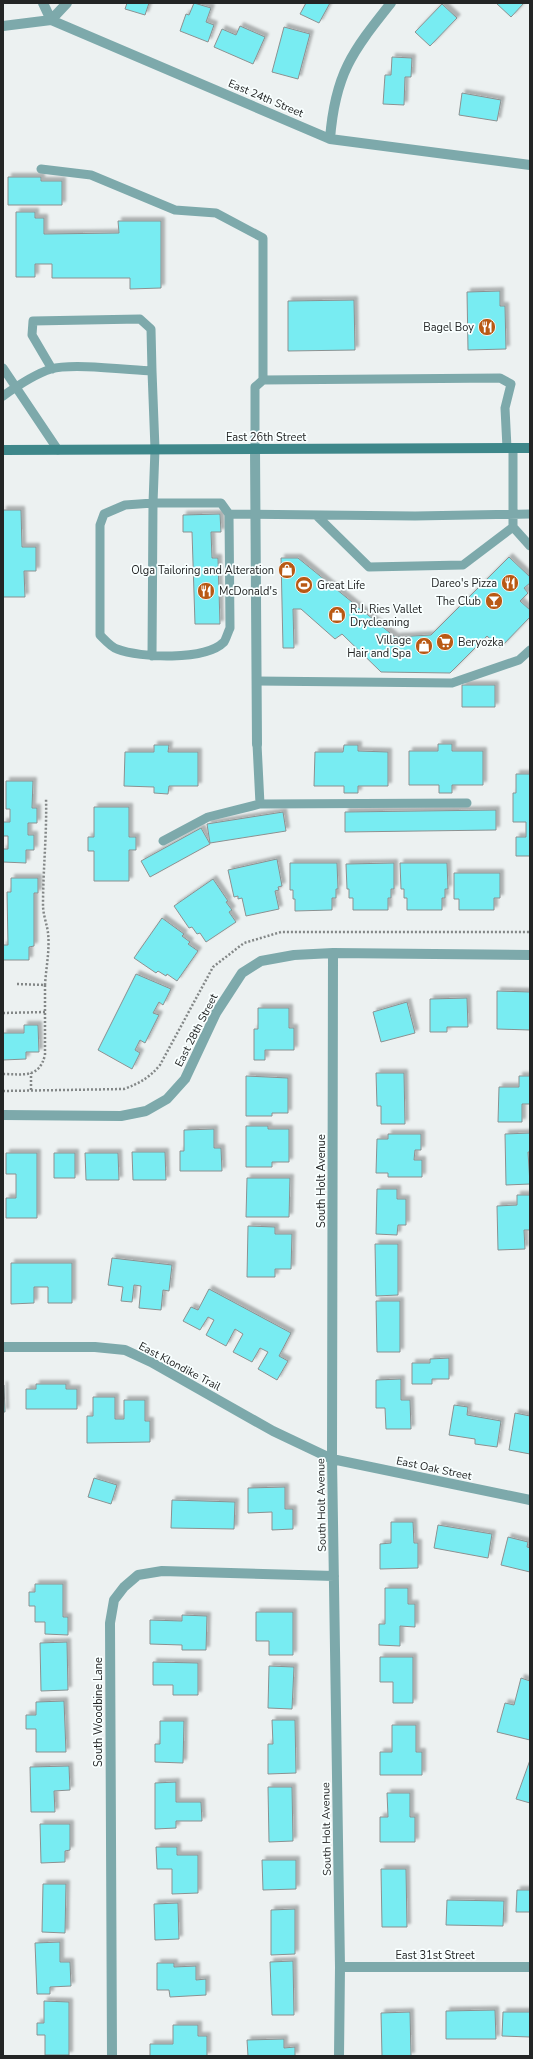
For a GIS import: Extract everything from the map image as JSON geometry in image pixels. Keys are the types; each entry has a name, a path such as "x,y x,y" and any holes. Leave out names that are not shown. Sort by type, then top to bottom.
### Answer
{"main road":[{"name":"East 26th Street","path":"3,450 530,448"}],"street":[{"path":"43,3 51,20"},
{"path":"3,26 51,20 67,3"},
{"path":"330,139 333,110 339,84 351,55 391,3"},
{"name":"East 24th Street","path":"51,20 330,139 530,165"},
{"path":"255,449 257,744"},
{"name":"East 28th Street","path":"3,1114 120,1116 146,1111 167,1099 185,1079 216,1013 242,973 261,961 294,955 333,954 530,955"},
{"name":"South Holt Avenue","path":"333,954 332,1458 340,1967 339,2056"},
{"name":"East Klondike Trail","path":"3,1348 95,1347 125,1350 152,1362 273,1431 332,1458"},
{"name":"East Oak Street","path":"332,1458 530,1500"},
{"name":"South Woodbine Lane","path":"112,2056 110,1623 114,1600 124,1587 138,1575 162,1571 334,1576"},
{"name":"East 31st Street","path":"340,1967 530,1967"}],"lane":[{"path":"41,169 91,175 175,210 216,213 263,238 263,380"},
{"path":"52,369 32,335 33,321 140,319 151,329 155,449 153,503 152,656"},
{"path":"3,396 15,387 52,369 70,367 152,371"},
{"path":"3,368 58,450"},
{"path":"255,449 255,386 263,380 500,378 511,384 505,408 510,448 514,527 530,546"},
{"path":"153,503 221,503 229,514 230,628 224,642 206,652 182,656 139,656 115,648 100,635 100,525 104,514 125,505 153,503"},
{"path":"229,514 415,516 530,514"},
{"path":"316,515 368,566 463,565 514,527"},
{"path":"257,681 452,683 519,660 530,650"},
{"path":"257,744 260,804"},
{"path":"163,841 208,817 260,804 467,803"}],"path":[{"path":"3,1074 34,1073 42,1066 45,1055 45,985 48,933 43,908 45,873 44,846 47,827 46,798"},
{"path":"3,1091 124,1089 150,1077 160,1065 213,967 244,944 281,932 530,932"},
{"path":"17,984 45,985"},
{"path":"3,1013 45,1012"},
{"path":"31,1073 31,1090"}],"building":[{"path":"127,3 149,3 145,15 125,9"},
{"path":"194,3 211,8 206,22 214,25 208,42 180,31 186,14 189,15"},
{"path":"306,3 330,3 319,23 300,14"},
{"path":"496,3 524,3 511,17"},
{"path":"442,4 457,18 430,46 415,32"},
{"path":"240,26 265,37 253,64 214,47 222,29 236,35"},
{"path":"284,27 310,34 298,79 272,72"},
{"path":"392,57 412,58 411,77 405,77 404,105 383,104 385,75 391,75"},
{"path":"462,93 501,100 497,121 459,115"},
{"path":"8,177 41,177 41,181 62,181 62,205 8,205"},
{"path":"16,212 35,212 35,218 44,218 44,234 119,233 118,221 161,221 161,288 130,289 130,278 52,278 52,264 35,264 35,277 16,277"},
{"name":"Bagel Boy","path":"500,291 500,306 505,306 506,349 468,350 467,292"},
{"path":"354,300 355,350 288,351 288,301"},
{"path":"3,510 21,510 22,547 36,547 36,571 24,571 25,597 3,597"},
{"name":"McDonald's","path":"220,514 221,532 211,532 212,558 218,558 220,624 195,624 192,532 183,532 183,515"},
{"path":"509,557 530,577 530,583 524,588 528,593 520,601 530,610 530,617 500,648 487,636 450,673 381,672 342,634 335,639 301,609 293,609 294,648 283,648 281,558 298,558 395,637 431,635"},
{"path":"462,685 495,685 495,707 462,707"},
{"path":"438,744 452,744 452,751 483,751 483,785 452,785 452,793 439,793 439,785 409,785 409,751 438,751"},
{"path":"154,745 169,745 168,752 198,752 198,786 169,786 168,794 154,793 154,787 124,786 125,752 154,752"},
{"path":"344,745 358,745 358,751 388,752 388,786 358,786 358,793 344,793 344,786 314,786 315,752 343,752"},
{"path":"516,774 530,774 530,856 516,856 516,837 526,837 526,822 513,822 513,793 516,793"},
{"path":"6,781 33,781 32,808 37,808 37,823 28,823 28,835 34,835 34,850 26,850 26,863 3,862 3,849 8,849 8,836 3,836 3,822 10,822 10,809 6,809"},
{"path":"94,807 129,807 129,837 136,837 136,850 129,850 129,881 94,881 94,851 88,851 88,837 94,837"},
{"path":"496,810 496,830 345,832 345,812"},
{"path":"283,812 286,831 210,843 207,824"},
{"path":"201,828 210,844 150,877 141,861"},
{"path":"277,859 282,886 278,887 279,890 275,891 279,909 246,916 242,898 238,899 238,896 234,897 228,870"},
{"path":"290,863 337,863 338,889 336,889 336,898 332,898 332,910 295,911 293,890 290,890"},
{"path":"394,863 394,889 391,889 391,898 388,898 388,910 353,910 353,898 349,898 349,889 347,889 346,864"},
{"path":"400,863 447,863 448,889 445,889 445,898 442,898 442,910 407,910 407,898 404,898 404,889 401,889"},
{"path":"454,873 500,873 500,898 494,898 494,910 459,910 459,899 454,899"},
{"path":"11,878 38,878 38,893 34,893 34,946 29,947 29,960 3,960 3,945 8,945 7,892 11,892"},
{"path":"213,879 228,901 226,902 232,910 229,912 236,922 206,942 200,933 197,934 192,927 189,928 174,906"},
{"path":"162,918 184,934 182,936 190,942 188,944 198,951 177,981 167,974 166,976 158,971 156,973 134,958"},
{"path":"136,974 171,989 163,1005 159,1002 153,1013 159,1015 145,1043 140,1040 135,1050 140,1053 132,1069 98,1050"},
{"path":"497,991 530,992 530,1030 497,1029"},
{"path":"467,998 468,1027 447,1027 447,1032 430,1032 430,999"},
{"path":"407,1002 415,1033 381,1042 373,1012"},
{"path":"258,1008 289,1008 289,1028 294,1028 294,1050 265,1050 265,1060 254,1060 254,1029 258,1029"},
{"path":"24,1025 38,1025 39,1052 26,1052 26,1059 3,1060 3,1033 24,1033"},
{"path":"376,1073 404,1073 405,1124 381,1124 381,1106 377,1106"},
{"path":"246,1076 288,1078 288,1113 272,1113 272,1116 246,1116"},
{"path":"519,1076 530,1076 530,1104 522,1104 522,1122 498,1122 499,1087 519,1087"},
{"path":"246,1126 268,1126 268,1129 289,1129 289,1162 272,1162 272,1167 246,1167"},
{"path":"214,1129 214,1148 221,1148 222,1171 180,1171 180,1151 184,1151 184,1130"},
{"path":"530,1133 530,1152 528,1152 530,1184 506,1185 505,1134"},
{"path":"388,1134 421,1134 421,1150 415,1150 414,1160 422,1160 422,1177 388,1177 388,1173 376,1173 377,1139 388,1139"},
{"path":"132,1152 165,1152 166,1180 133,1180"},
{"path":"6,1153 37,1153 37,1218 6,1218 6,1198 16,1198 16,1174 6,1174"},
{"path":"54,1153 75,1153 75,1178 54,1178"},
{"path":"85,1153 118,1153 119,1180 86,1180"},
{"path":"247,1178 290,1178 289,1217 246,1217"},
{"path":"377,1189 397,1189 397,1199 406,1199 406,1225 398,1225 397,1235 376,1234"},
{"path":"517,1195 530,1195 530,1230 524,1230 525,1249 498,1250 497,1206 517,1205"},
{"path":"248,1226 275,1227 275,1234 292,1234 291,1269 275,1269 275,1277 247,1277"},
{"path":"375,1244 398,1244 398,1295 376,1296"},
{"path":"112,1258 172,1265 169,1291 163,1290 161,1310 139,1308 141,1286 134,1285 132,1302 121,1301 123,1287 108,1285"},
{"path":"11,1263 72,1263 72,1303 48,1303 48,1287 34,1287 34,1303 11,1304"},
{"path":"209,1289 291,1333 279,1356 288,1361 277,1380 258,1369 268,1352 260,1348 252,1362 233,1352 243,1334 235,1329 226,1346 206,1335 214,1320 208,1317 200,1330 183,1321 191,1307 198,1310"},
{"path":"376,1301 400,1301 400,1352 377,1352"},
{"path":"449,1358 449,1379 432,1379 432,1384 412,1384 412,1363 430,1363 430,1359"},
{"path":"401,1379 401,1400 410,1400 411,1429 386,1429 385,1408 376,1408 376,1380"},
{"path":"36,1384 66,1384 66,1389 77,1389 77,1409 26,1409 26,1389 36,1389"},
{"path":"4,1385 5,1412 3,1412"},
{"path":"93,1397 115,1397 115,1419 124,1419 124,1400 145,1400 145,1421 150,1421 150,1442 87,1443 87,1416 93,1416"},
{"path":"454,1405 468,1407 467,1415 501,1421 497,1447 475,1444 475,1439 449,1435"},
{"path":"515,1413 530,1416 530,1454 509,1450"},
{"path":"94,1478 117,1485 111,1504 88,1497"},
{"path":"285,1487 285,1509 293,1509 293,1529 272,1530 272,1512 248,1513 248,1488"},
{"path":"172,1500 235,1502 234,1529 171,1528"},
{"path":"391,1522 413,1522 414,1543 418,1543 418,1568 380,1569 380,1544 391,1543"},
{"path":"438,1525 492,1534 488,1558 434,1548"},
{"path":"508,1537 528,1542 527,1547 530,1548 530,1572 501,1565"},
{"path":"35,1584 63,1584 63,1617 68,1617 68,1635 45,1634 45,1622 35,1622 35,1606 29,1606 29,1592 35,1592"},
{"path":"385,1588 408,1588 408,1604 415,1604 415,1627 400,1626 400,1646 379,1645 379,1624 385,1624"},
{"path":"256,1612 293,1612 293,1655 269,1655 269,1641 256,1641"},
{"path":"182,1615 207,1616 206,1650 182,1650 182,1645 150,1644 150,1620 182,1621"},
{"path":"67,1642 68,1690 41,1691 40,1643"},
{"path":"380,1657 413,1657 413,1703 393,1703 393,1682 380,1682"},
{"path":"153,1662 198,1663 198,1695 173,1695 173,1685 153,1685"},
{"path":"269,1666 294,1667 292,1709 268,1708"},
{"path":"521,1678 530,1681 530,1740 497,1732 505,1703 514,1705"},
{"path":"64,1701 66,1752 36,1752 36,1729 26,1729 26,1715 36,1715 36,1702"},
{"path":"272,1720 295,1720 296,1773 268,1774 268,1744 273,1744"},
{"path":"160,1721 184,1721 183,1763 155,1762 155,1744 160,1744"},
{"path":"392,1725 416,1725 416,1752 422,1752 422,1775 380,1775 380,1752 392,1752"},
{"path":"530,1760 530,1803 516,1799"},
{"path":"69,1766 70,1790 54,1791 55,1812 31,1812 30,1767"},
{"path":"176,1782 176,1802 201,1802 202,1821 176,1821 176,1828 155,1829 155,1783"},
{"path":"268,1787 292,1787 293,1841 269,1842"},
{"path":"387,1793 410,1793 410,1817 415,1817 415,1842 380,1842 380,1817 388,1817"},
{"path":"40,1824 70,1824 70,1850 65,1851 65,1862 41,1863"},
{"path":"156,1847 177,1847 177,1855 198,1855 198,1893 172,1894 172,1869 157,1869"},
{"path":"262,1860 296,1860 296,1889 263,1890"},
{"path":"381,1869 406,1869 407,1927 382,1927"},
{"path":"43,1884 66,1884 65,1933 42,1932"},
{"path":"517,1890 530,1890 530,1912 516,1912"},
{"path":"447,1900 504,1901 503,1926 446,1925"},
{"path":"178,1903 179,1939 155,1940 154,1904"},
{"path":"295,1909 295,1954 271,1955 271,1910"},
{"path":"60,1942 60,1962 70,1962 71,1986 50,1987 50,1994 37,1994 35,1943"},
{"path":"293,1961 294,2015 272,2015 270,1962"},
{"path":"157,1963 174,1963 174,1967 196,1966 196,1980 206,1979 206,1995 170,1997 169,1990 157,1990"},
{"path":"44,2001 69,2002 69,2055 45,2055 45,2035 37,2035 37,2023 44,2023"},
{"path":"495,2010 496,2039 446,2039 446,2011"},
{"path":"410,2012 411,2056 382,2056 381,2013"},
{"path":"503,2012 530,2012 530,2037 502,2036"},
{"path":"173,2025 198,2025 198,2036 207,2036 207,2056 150,2056 150,2044 173,2044"},
{"path":"284,2039 284,2048 295,2047 295,2056 248,2056 247,2040"}],"place":[{"name":"Bagel Boy","path":"487,327"},
{"name":"Olga Tailoring and Alteration","path":"287,570"},
{"name":"Dareo's Pizza","path":"510,583"},
{"name":"Great Life","path":"304,585"},
{"name":"McDonald's","path":"206,591"},
{"name":"The Club","path":"494,601"},
{"name":"R.J. Ries Vallet Drycleaning","path":"337,615"},
{"name":"Beryozka","path":"445,642"},
{"name":"Village Hair and Spa","path":"424,646"}]}
